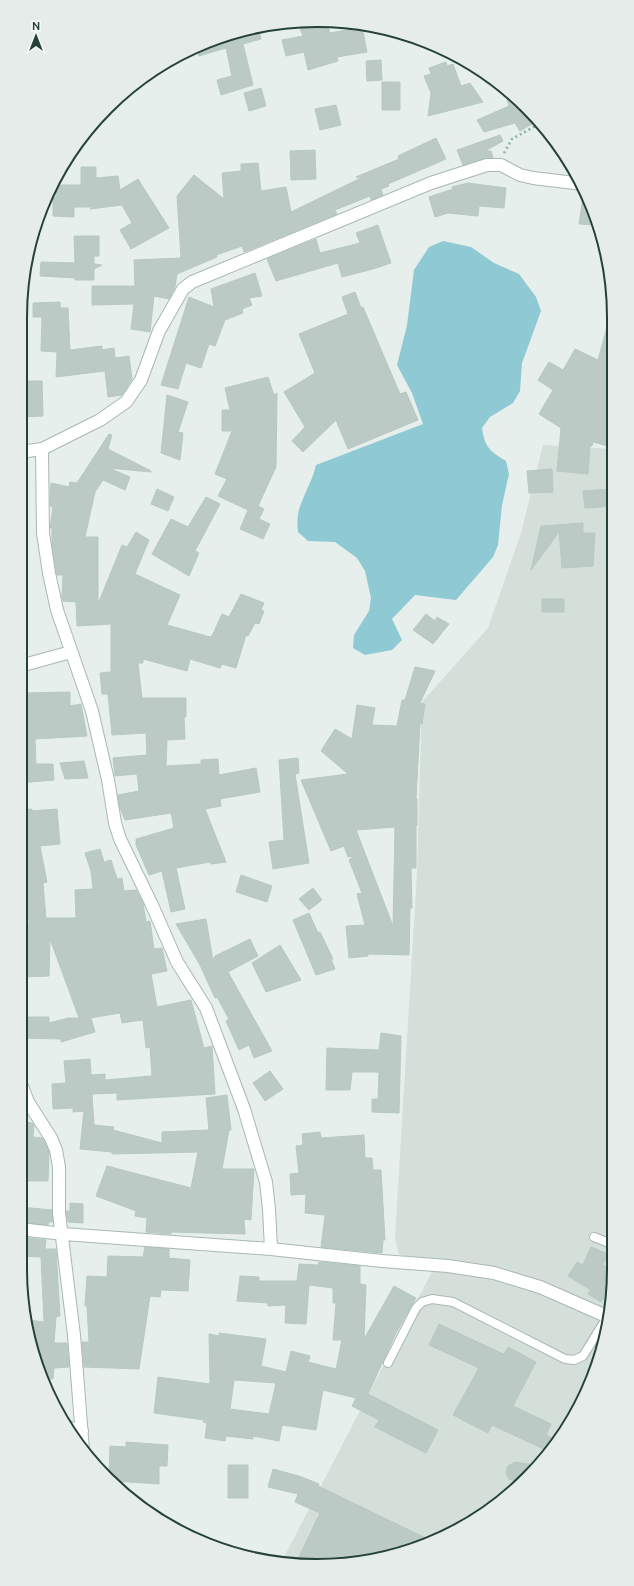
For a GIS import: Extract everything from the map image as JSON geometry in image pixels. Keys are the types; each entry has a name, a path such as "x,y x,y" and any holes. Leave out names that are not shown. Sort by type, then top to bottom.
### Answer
{"street":[{"path":"27,451 42,449 100,420 126,402 141,380 159,331 183,288 192,282 431,183 487,165 501,165 520,175 533,178 574,183"},
{"path":"42,449 43,532 48,566 57,610 95,724 120,839 152,905 177,962 206,1008 244,1109 266,1182 271,1249"},
{"path":"27,664 71,652"},
{"path":"27,1099 51,1138 56,1150 59,1167 59,1213 63,1234 74,1335 82,1439"},
{"path":"27,1230 63,1234 271,1249 382,1261 448,1266 494,1273 540,1287 603,1315"},
{"path":"76,1429 82,1431"}],"lane":[{"path":"594,1237 607,1242"},
{"path":"388,1363 416,1308 422,1302 432,1299 453,1302 565,1359 574,1360 583,1356 601,1328"}],"path":[{"path":"501,165 505,150 512,139 535,126"}],"shaded area":[{"path":"543,445 607,449 607,1269 605,1307 597,1344 592,1362 577,1397 568,1414 547,1446 508,1487 478,1510 428,1537 392,1549 355,1557 317,1559 284,1557 435,1266 399,1254 395,1238 417,873 422,702 488,628 521,533"}],"water":[{"path":"443,241 471,247 494,263 519,274 536,297 541,311 522,363 520,391 513,403 490,417 482,428 487,445 492,451 506,461 509,474 502,505 498,545 493,557 456,600 415,595 392,619 402,640 392,650 365,655 353,648 354,635 369,611 371,598 365,571 357,558 335,542 308,541 298,532 298,514 316,465 423,424 412,393 397,365 407,325 414,270 429,247"}],"building":[{"path":"300,28 328,28 330,33 352,29 363,31 367,52 337,57 338,61 308,70 304,52 286,56 282,40 303,36"},
{"path":"260,33 261,39 243,44 253,85 221,95 217,80 232,76 226,48 199,56 198,53 224,42"},
{"path":"381,60 382,80 367,81 366,61"},
{"path":"446,62 447,66 453,64 461,86 470,83 483,102 428,116 431,93 424,76 431,74 429,68"},
{"path":"382,82 400,82 400,110 382,110"},
{"path":"261,88 266,106 249,111 244,93"},
{"path":"507,98 533,124 520,131 515,123 484,132 477,120 509,106"},
{"path":"336,105 341,125 320,130 315,109"},
{"path":"500,135 503,141 485,151 491,151 493,158 485,158 463,165 457,150"},
{"path":"436,138 446,159 388,184 389,186 381,189 383,195 371,200 370,196 335,210 337,214 244,252 242,246 216,255 217,257 177,274 175,287 169,299 154,296 150,332 131,329 134,304 92,305 92,286 135,286 134,260 181,258 177,196 194,175 224,199 222,173 241,171 241,164 258,163 261,191 286,187 291,212 361,178 356,177 399,159 398,156"},
{"path":"315,150 316,179 291,180 290,151"},
{"path":"81,167 96,167 96,178 118,176 120,190 138,179 169,228 131,249 120,230 132,223 122,205 90,209 92,207 74,207 74,217 53,216 53,198 56,197 57,190 59,185 81,185"},
{"path":"468,183 506,188 504,208 479,206 478,216 448,213 435,217 429,197 453,189 452,187"},
{"path":"583,201 592,225 579,224"},
{"path":"378,225 391,263 342,277 338,263 276,281 267,259 316,239 320,253 360,243 356,233"},
{"path":"74,236 99,236 99,256 94,256 94,264 102,265 94,269 94,280 75,280 75,278 40,276 41,262 75,263"},
{"path":"255,273 262,296 249,298 252,305 242,309 243,313 225,320 215,346 209,344 201,368 186,363 178,389 161,385 189,297 214,307 211,289"},
{"path":"355,292 361,308 363,307 400,394 406,392 418,420 348,449 336,420 303,452 292,441 305,427 284,392 315,373 299,334 348,314 342,297"},
{"path":"60,302 60,308 68,308 70,350 102,346 102,350 114,348 115,358 129,356 132,379 122,395 108,397 105,371 56,377 57,352 41,351 42,317 33,317 33,303"},
{"path":"607,327 607,446 593,442 592,446 590,446 588,474 557,471 561,428 539,414 553,390 538,380 549,362 563,370 575,349 598,360"},
{"path":"268,377 274,395 277,393 276,467 258,506 264,509 259,519 270,524 263,539 240,529 248,510 218,496 227,479 215,474 232,431 222,431 222,410 230,410 225,388"},
{"path":"27,381 42,381 43,416 27,417"},
{"path":"167,395 188,402 178,432 183,433 180,460 161,453"},
{"path":"109,434 112,435 108,449 151,472 109,468 130,477 125,490 103,480 95,492 85,537 98,537 98,604 122,545 127,547 136,532 149,540 135,574 180,595 167,625 210,637 212,636 222,614 229,617 241,594 264,603 261,610 264,611 259,624 255,623 248,636 246,635 236,668 222,664 220,668 190,659 187,671 143,659 143,663 138,663 142,698 186,698 186,717 184,717 185,739 167,740 166,766 201,764 201,760 218,759 219,775 256,768 260,792 220,799 221,806 205,809 226,862 211,864 210,862 176,868 185,909 171,912 162,871 149,875 136,845 136,839 174,828 171,813 125,820 120,808 118,795 139,791 137,774 115,776 113,758 147,755 146,733 112,735 108,694 102,694 100,673 111,672 111,624 77,626 76,602 63,601 63,575 57,575 52,545 52,528 50,528 53,507 50,506 51,483 69,487 70,482 77,483"},
{"path":"552,469 553,492 529,493 527,471"},
{"path":"157,489 174,497 168,511 151,504"},
{"path":"607,489 607,506 585,508 583,491"},
{"path":"206,497 220,504 195,551 199,553 189,576 152,554 171,519 188,527"},
{"path":"583,523 583,533 595,533 593,566 562,568 559,532 531,570 541,526"},
{"path":"542,599 564,599 564,612 542,612"},
{"path":"426,614 435,621 437,617 449,624 433,644 413,630"},
{"path":"415,667 435,671 420,703 425,704 422,724 420,723 416,799 416,868 411,868 412,908 410,908 409,955 368,954 368,956 349,958 346,926 365,925 357,894 362,893 349,860 354,856 348,857 344,846 331,851 301,780 348,774 321,751 335,729 352,739 357,705 375,708 372,725 397,726 402,700 405,700","holes":["395,827 393,926 356,830"]},
{"path":"70,692 70,706 81,704 87,736 35,739 36,764 53,764 54,780 27,782 27,693"},
{"path":"298,758 299,773 295,774 309,863 273,869 269,842 284,840 279,760"},
{"path":"84,761 88,778 65,779 60,763"},
{"path":"27,809 32,809 32,811 57,809 60,844 40,846 47,882 43,883 46,918 76,918 75,890 93,889 91,871 85,853 100,849 104,862 111,860 117,879 122,878 124,891 136,890 143,903 146,922 150,921 154,949 162,948 167,971 151,974 157,1007 191,1000 204,1048 212,1046 215,1094 117,1100 117,1093 92,1094 94,1125 114,1127 113,1130 162,1143 162,1132 209,1130 206,1098 227,1095 231,1130 229,1130 222,1169 254,1169 251,1220 244,1219 245,1234 171,1232 171,1234 146,1232 147,1218 135,1216 136,1211 96,1196 107,1166 191,1188 198,1152 112,1154 112,1152 80,1149 84,1111 73,1112 73,1108 53,1109 52,1084 66,1083 64,1061 90,1059 91,1075 105,1074 105,1080 152,1076 150,1047 146,1048 143,1020 122,1023 120,1013 90,1018 95,1032 61,1042 61,1039 27,1038 27,1017 49,1017 49,1023 68,1018 79,1018 50,939 49,976 27,977 29,919 27,919"},
{"path":"241,875 272,886 267,902 236,892"},
{"path":"313,888 322,900 309,910 299,899"},
{"path":"309,913 318,933 320,932 333,959 331,959 335,969 316,975 293,920"},
{"path":"206,919 213,961 215,956 250,939 258,956 228,972 272,1051 254,1058 249,1045 239,1050 226,1021 229,1019 217,997 215,998 200,965 176,924"},
{"path":"280,945 301,980 266,992 252,963"},
{"path":"381,1033 401,1036 399,1113 372,1112 372,1099 378,1099 379,1072 352,1072 350,1090 326,1090 327,1048 379,1050"},
{"path":"270,1071 283,1089 265,1101 253,1083"},
{"path":"27,1122 34,1125 33,1137 42,1138 49,1152 48,1181 27,1181"},
{"path":"320,1132 321,1138 364,1135 365,1158 372,1158 373,1170 381,1170 385,1240 383,1240 382,1253 321,1247 325,1215 305,1213 306,1194 291,1195 290,1174 299,1173 296,1146 303,1145 302,1134"},
{"path":"70,1203 83,1204 83,1223 68,1222 66,1211 70,1211"},
{"path":"27,1208 52,1210 53,1222 49,1222 48,1225 27,1223"},
{"path":"27,1238 46,1240 45,1249 56,1249 60,1316 56,1317 54,1343 67,1343 69,1367 54,1368 53,1379 48,1379 42,1362 32,1320 44,1322 41,1257 27,1256"},
{"path":"145,1247 169,1249 169,1258 190,1260 188,1291 161,1290 160,1297 150,1296 139,1369 84,1367 82,1342 89,1342 87,1306 85,1306 87,1276 107,1277 108,1256 143,1257"},
{"path":"591,1247 607,1254 603,1265 607,1267 606,1294 601,1302 588,1294 591,1290 568,1276 577,1262 583,1265"},
{"path":"319,1262 360,1266 360,1284 366,1285 364,1339 394,1286 416,1298 396,1333 368,1394 438,1430 426,1453 375,1427 379,1420 352,1406 356,1398 323,1390 316,1430 282,1425 279,1441 253,1436 253,1439 226,1436 225,1441 205,1438 207,1423 203,1422 204,1420 154,1413 158,1377 210,1384 209,1334 219,1336 219,1333 266,1339 261,1366 286,1372 291,1351 310,1356 308,1362 336,1369 342,1340 333,1340 336,1303 333,1303 333,1288 309,1285 306,1324 285,1323 286,1305 268,1306 268,1303 237,1301 240,1276 259,1277 259,1281 297,1281 299,1264 318,1265","holes":["234,1380 276,1383 269,1414 230,1409"]},
{"path":"439,1324 501,1353 504,1354 508,1347 536,1362 513,1406 551,1424 546,1435 552,1438 544,1449 492,1425 488,1433 453,1415 479,1368 429,1345"},
{"path":"126,1442 168,1445 167,1466 159,1466 159,1484 120,1481 109,1471 110,1446 126,1447"},
{"path":"515,1462 531,1464 515,1481 509,1479 506,1473 508,1466"},
{"path":"228,1465 248,1465 248,1498 228,1498"},
{"path":"273,1469 299,1476 319,1484 318,1486 426,1538 392,1549 355,1557 317,1559 298,1558 320,1513 295,1502 298,1494 268,1487"}]}
